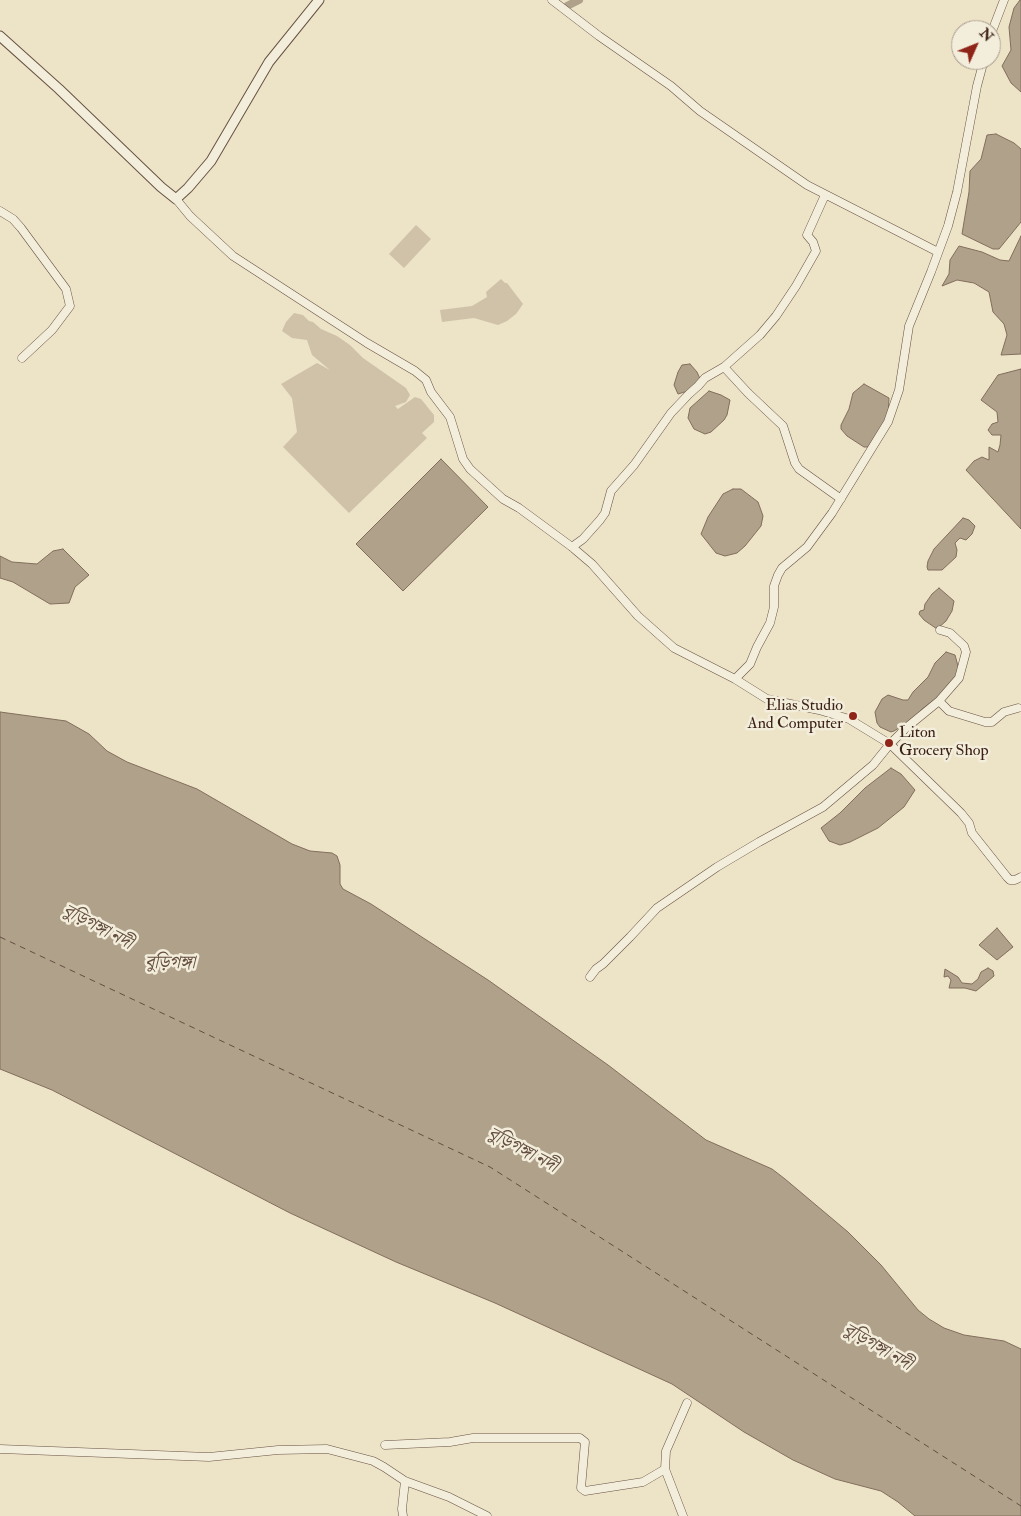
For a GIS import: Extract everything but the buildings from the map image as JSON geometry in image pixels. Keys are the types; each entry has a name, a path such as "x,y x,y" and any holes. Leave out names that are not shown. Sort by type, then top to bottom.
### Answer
{"street":[{"path":"176,199 188,188 211,160 269,62 319,0"},
{"path":"552,0 599,36 671,86 700,111 807,186 938,252"},
{"path":"996,20 1004,0"},
{"path":"0,36 59,89 234,256 386,355 415,371 426,380 431,392 450,417 463,459 470,469 503,499 519,508 572,547 603,575 638,616 674,648 735,679 767,699 819,710 849,720 890,744 961,813 969,823 972,833 1007,877 1010,880 1021,877"},
{"path":"735,679 750,664 770,623 774,607 774,586 778,575 806,547 841,499 888,422 899,390 909,326 948,226 981,70"},
{"path":"572,547 583,539 600,520 605,513 611,491 634,465 671,414 705,378 724,367 760,335 776,316 816,251 813,242 807,235 826,194"},
{"path":"0,211 13,219 21,228 66,289 70,306 52,330 22,358"},
{"path":"724,367 783,426 795,463 799,469 841,499"},
{"path":"590,977 657,908 742,852 823,807 873,765 906,728 939,701 959,678 966,652 964,646 950,633 940,630"},
{"path":"939,701 949,711 986,722 992,722 1004,712 1018,708"},
{"path":"683,1516 665,1469 666,1452 687,1403"},
{"path":"385,1445 450,1442 473,1438 580,1438 585,1442 581,1488 585,1491 643,1482 665,1469"},
{"path":"0,1449 209,1457 278,1450 327,1449 372,1461 405,1480 449,1497 487,1516"},
{"path":"403,1516 405,1480"}],"shaded area":[{"path":"416,225 431,239 404,268 389,254"},
{"path":"501,279 507,283 523,304 516,314 507,321 498,325 474,318 442,322 440,310 472,306 487,297 486,292"},
{"path":"294,313 303,315 321,329 337,336 350,345 363,358 406,388 410,395 406,402 395,406 398,409 415,397 421,399 434,415 434,422 422,433 427,438 349,513 283,447 297,432 292,398 281,384 317,363 330,370 312,355 307,340 292,338 282,331 286,322"}],"water":[{"path":"1020,0 1021,92 1011,83 1002,66 1011,50 1009,27 1014,8"},
{"path":"996,134 1014,143 1021,149 1021,222 999,249 993,249 962,234 969,192 970,171 981,159 987,135"},
{"path":"1021,236 1021,354 1001,355 1007,335 1004,324 993,312 989,292 974,283 957,280 942,286 949,274 950,260 959,246 982,252 1000,260 1009,261"},
{"path":"690,364 697,372 701,381 691,390 678,394 674,385 678,372 682,365"},
{"path":"1021,369 1021,529 966,470 974,461 982,457 989,460 989,447 998,452 1000,445 1001,435 992,435 988,430 992,424 998,422 997,412 981,400 998,375"},
{"path":"864,384 889,398 888,418 868,447 864,447 847,436 841,429 853,393"},
{"path":"709,391 730,400 724,420 711,432 705,434 694,429 688,418 690,408"},
{"path":"441,459 488,507 403,591 356,544"},
{"path":"733,489 741,489 758,502 763,516 761,526 745,546 737,553 725,556 716,553 701,534 708,517 723,494"},
{"path":"963,518 969,520 975,526 972,534 966,540 960,538 955,543 956,557 942,570 928,570 928,561 934,549"},
{"path":"63,549 89,575 75,587 69,603 50,604 13,582 0,578 0,556 12,562 37,564 53,551"},
{"path":"939,588 954,601 952,611 946,621 937,629 919,614 920,611 924,610 925,604 932,594"},
{"path":"946,652 955,655 958,666 959,672 953,683 912,720 894,731 891,732 880,727 877,723 875,712 882,699 888,695 908,700 928,677 935,663"},
{"name":"বুড়িগঙ্গা","path":"0,712 66,721 89,734 107,751 127,762 197,789 292,844 310,851 332,853 337,856 340,865 340,884 343,889 371,904 488,980 608,1065 706,1140 772,1169 848,1232 881,1265 918,1310 929,1319 944,1328 964,1335 1004,1341 1021,1349 1021,1516 915,1516 881,1491 835,1479 793,1460 744,1432 672,1384 495,1303 396,1262 290,1213 52,1090 0,1069"},
{"path":"891,768 901,774 915,790 904,807 878,828 850,842 840,845 829,841 821,828 840,813 865,788"},
{"path":"997,928 1013,947 997,960 979,945"},
{"path":"988,968 993,971 994,976 976,991 965,988 949,988 951,980 948,976 944,977 945,969 958,977 962,983 972,984 978,979 981,972"}],"waterway":[{"path":"567,6 579,0"}],"ferry route":[{"path":"0,937 490,1167 1021,1506"}],"place":[{"name":"Elias Studio And Computer","path":"853,716"},
{"name":"Liton Grocery Shop","path":"889,743"}],"water label":[{"name":"বুড়িগঙ্গা নদী","path":"97,928"},
{"name":"বুড়িগঙ্গা নদী","path":"522,1151"},
{"name":"বুড়িগঙ্গা নদী","path":"877,1348"}]}
